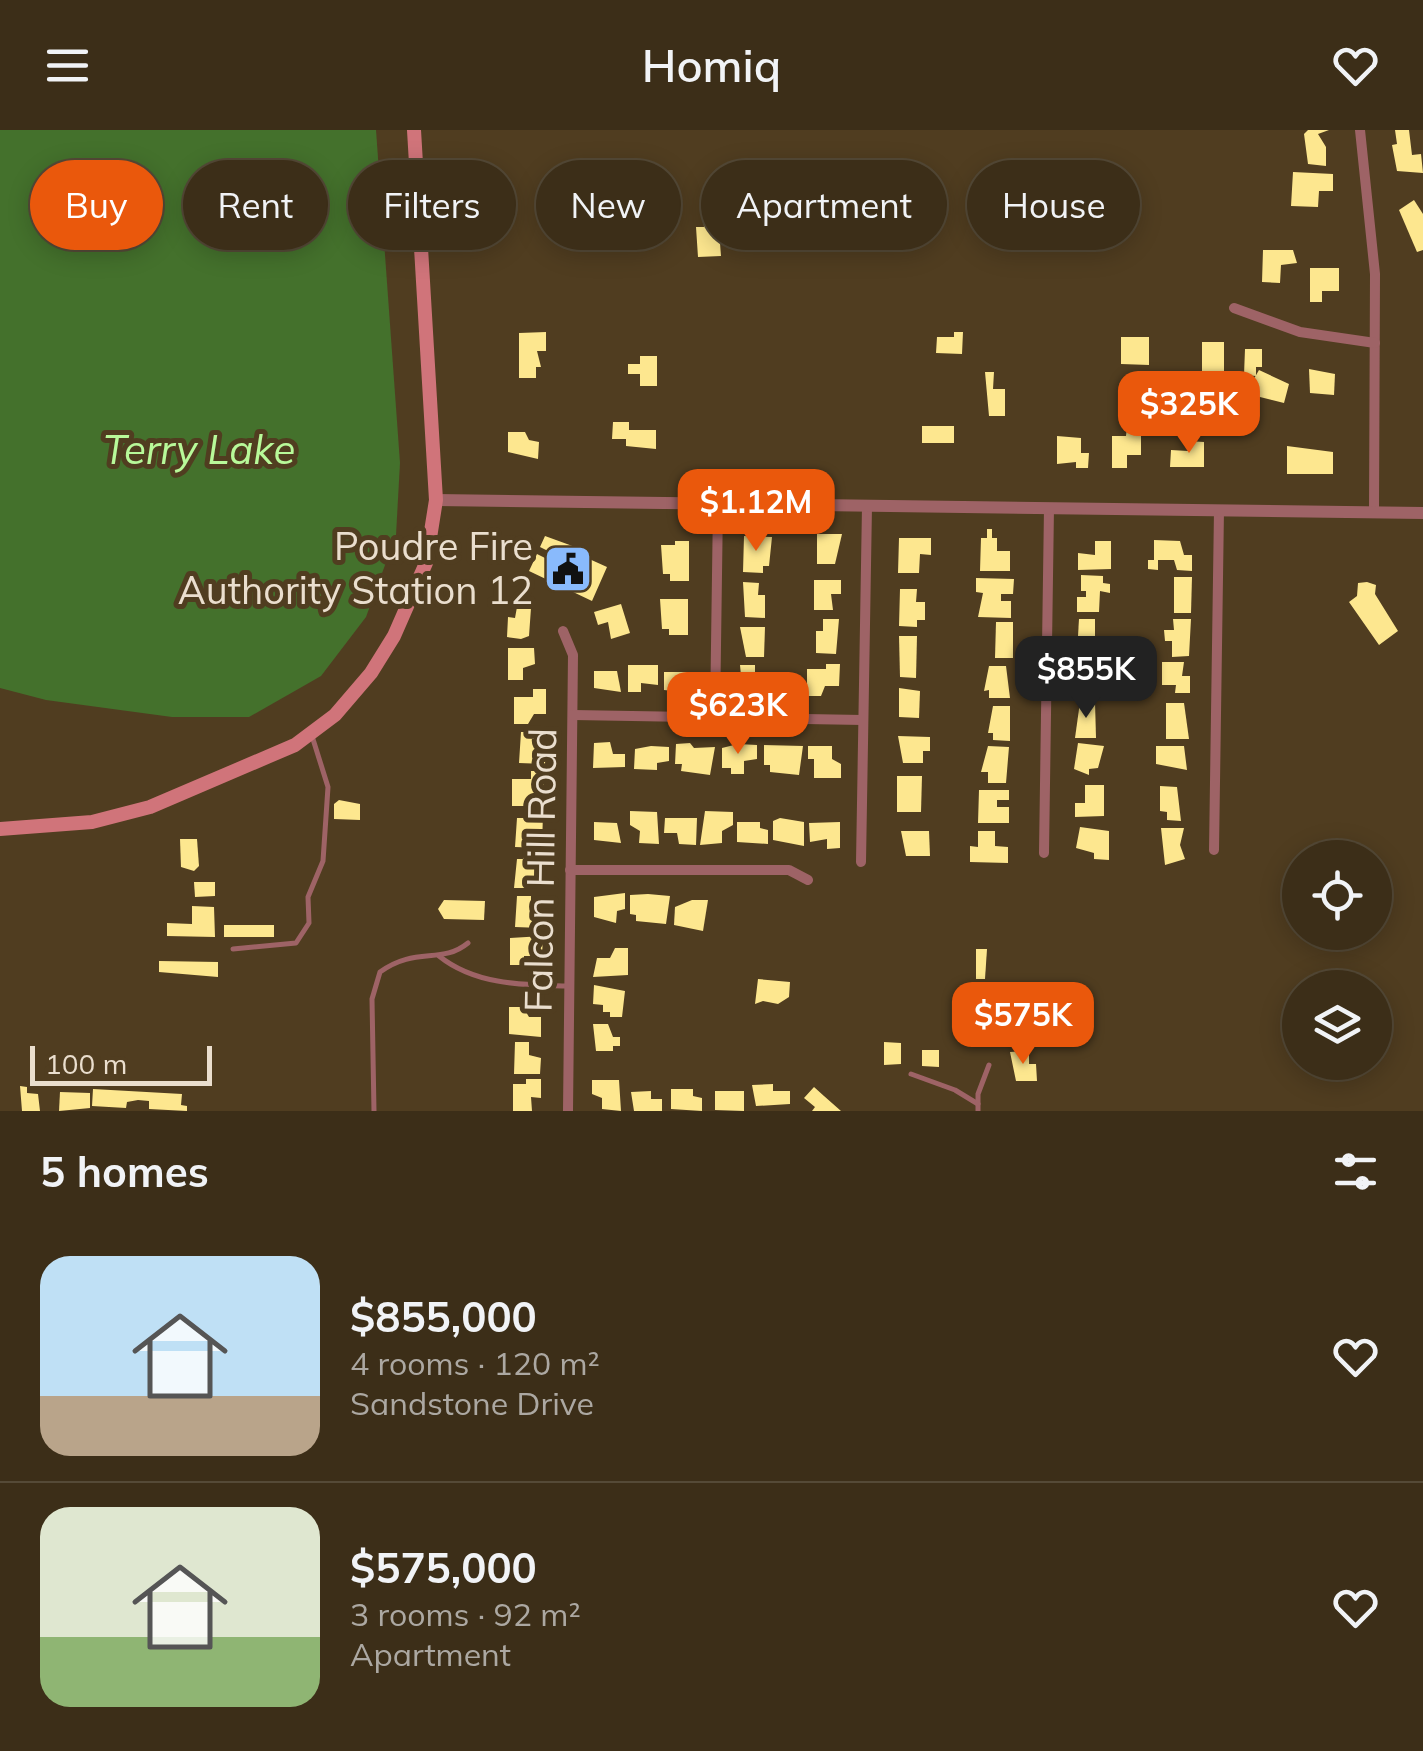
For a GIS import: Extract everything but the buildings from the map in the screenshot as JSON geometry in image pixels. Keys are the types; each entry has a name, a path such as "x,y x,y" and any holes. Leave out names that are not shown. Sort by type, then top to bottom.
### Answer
{"main road":[{"path":"0,829 92,822 150,807 244,769 311,733 335,715 371,673 394,636 426,562 436,500 414,130"}],"street":[{"path":"1360,130 1375,274 1374,512"},
{"path":"1234,308 1300,332 1375,343"},
{"path":"436,500 1423,513"},
{"path":"715,717 718,504"},
{"path":"861,862 867,506"},
{"path":"1044,853 1049,508"},
{"path":"1214,850 1220,510"},
{"name":"Falcon Hill Road","path":"563,631 573,655 574,715 568,1111"},
{"path":"574,715 862,720"},
{"path":"570,870 789,870 808,880"}],"lane":[{"path":"233,950 296,943 309,923 308,896 322,861 328,786 311,733"},
{"path":"374,1111 374,984 394,962 410,955 458,952 468,943"},
{"path":"437,954 471,975 524,985 570,986"},
{"path":"910,1074 955,1090 978,1108 989,1065"}],"water":[{"name":"Terry Lake","path":"0,130 376,130 378,160 348,160 348,250 385,250 400,463 396,535 366,617 321,676 249,717 172,717 46,700 0,688"}],"place":[{"name":"Poudre Fire Authority Station 12","path":"568,569"}]}
